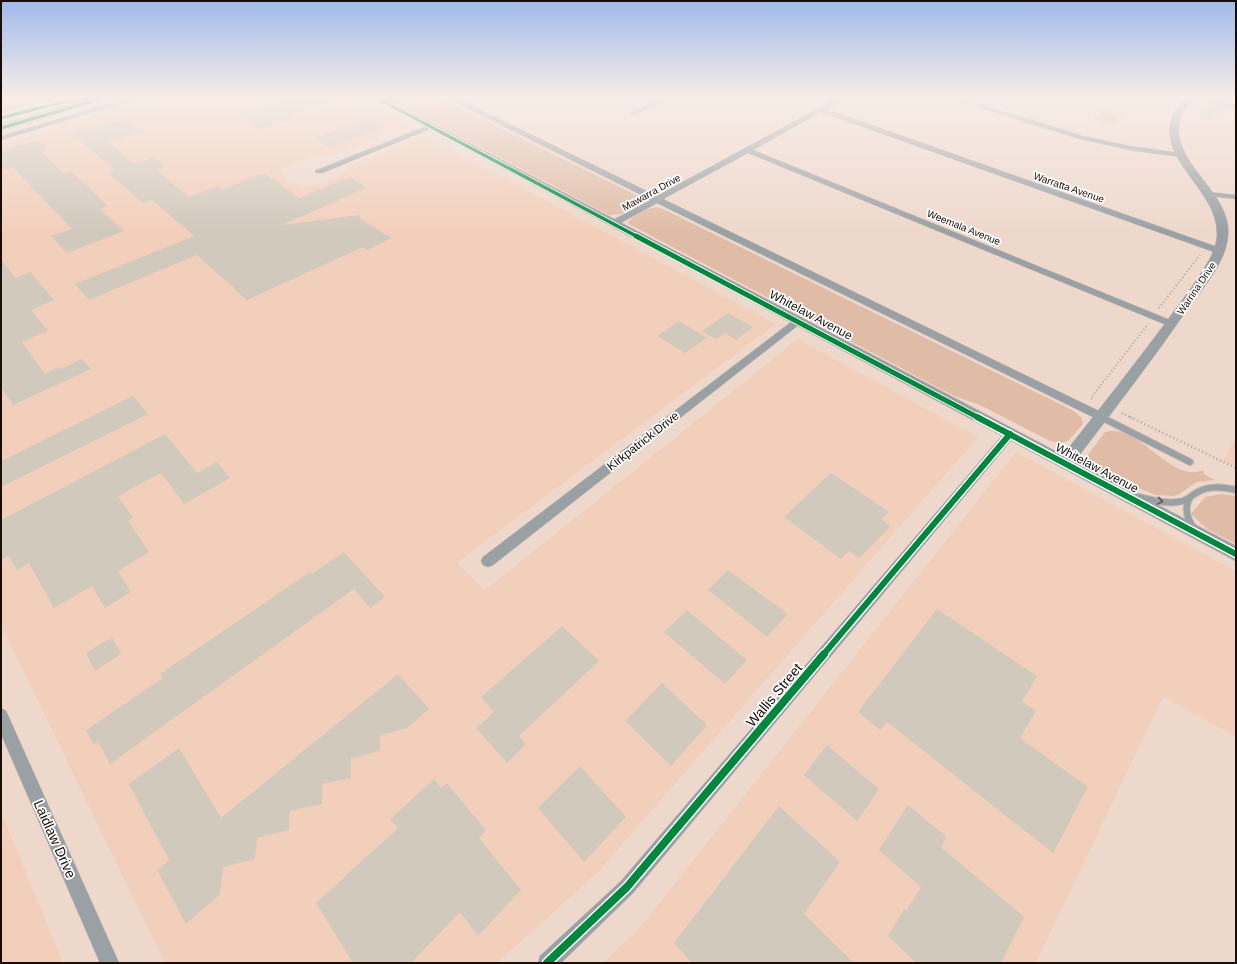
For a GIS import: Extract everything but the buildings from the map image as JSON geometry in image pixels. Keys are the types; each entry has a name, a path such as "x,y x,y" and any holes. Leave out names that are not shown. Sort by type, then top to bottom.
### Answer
{"street":[{"path":"319,171 392,142"},
{"name":"Whitelaw Avenue","path":"459,142 1236,554"},
{"path":"539,142 657,200 1105,412"},
{"name":"Mawarra Drive","path":"614,223 763,142"},
{"name":"Warratta Avenue","path":"912,142 1220,251"},
{"path":"1103,142 1130,148 1180,155"},
{"name":"Warrina Drive","path":"1065,463 1172,324 1220,251 1223,236 1223,223 1219,210 1210,194 1190,171 1180,155 1176,142"},
{"name":"Weemala Avenue","path":"748,150 1172,324"},
{"path":"1210,194 1236,197"},
{"name":"Kirkpatrick Drive","path":"488,561 798,321"},
{"name":"Wallis Street","path":"548,963 627,887 1010,434"},
{"name":"Laidlaw Drive","path":"1,716 110,963"}],"lane":[{"path":"1105,412 1190,462"},
{"path":"1199,535 1186,513 1186,505 1189,499 1194,494 1208,488 1236,490"},
{"path":"1121,494 1166,502 1180,502 1189,499"}],"path":[{"path":"1158,310 1204,249"},
{"path":"1148,324 1090,398 1105,412 1236,468"}],"shaded area":[{"path":"11,142 367,142 336,155 311,157 281,170 287,182 303,187 325,184 346,172 352,165 411,142 437,142 776,324 457,563 485,590 798,339 978,437 598,872 497,963 165,963 1,625 1,145"},
{"path":"470,142 529,142 640,197 643,202 621,214 609,215"},
{"path":"657,207 1072,410 1081,417 1083,424 1068,441 1060,443 1050,441 980,405 954,396 629,224 628,222 637,214"},
{"path":"1111,431 1123,433 1134,438 1181,470 1192,472 1203,470 1204,474 1215,480 1197,482 1174,496 1156,495 1099,472 1090,464 1088,455 1105,432"},
{"path":"1236,437 1236,467 1223,461"},
{"path":"1016,452 1236,571 1236,737 1163,697 1036,963 603,963 639,929"},
{"path":"1222,494 1236,496 1236,544 1207,529 1191,514 1205,497"},
{"path":"1,812 63,963 1,963"}],"cycle path":[{"path":"460,142 1236,554"},
{"path":"547,963 627,887 1010,434"}]}
